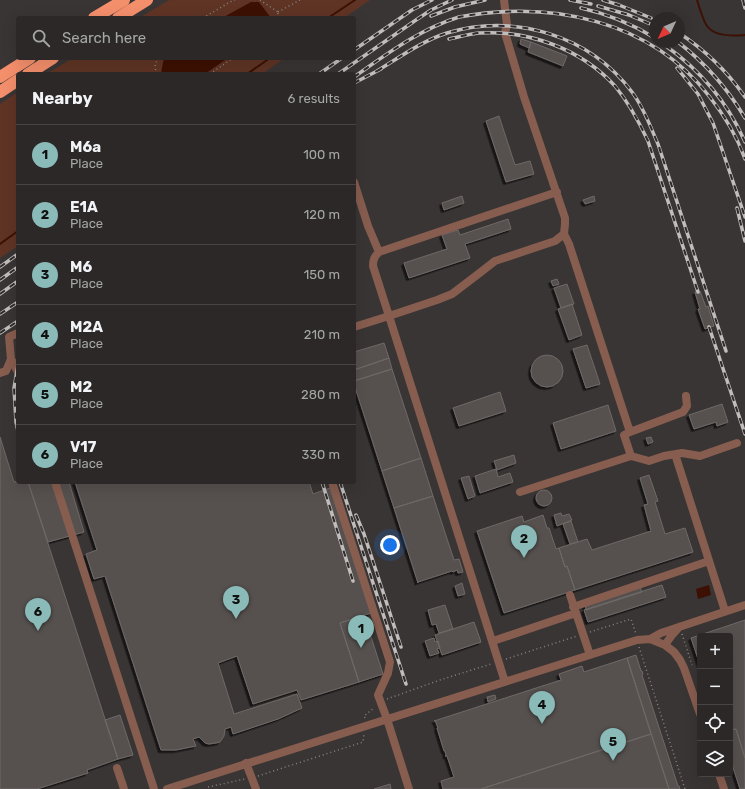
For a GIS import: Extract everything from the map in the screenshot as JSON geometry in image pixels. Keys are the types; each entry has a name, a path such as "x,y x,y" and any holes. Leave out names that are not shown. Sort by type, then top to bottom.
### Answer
{"highway":[{"path":"97,16 124,0"},
{"path":"121,16 147,0"},
{"path":"0,77 27,60"},
{"path":"31,72 50,60"},
{"path":"0,92 16,81"}],"lane":[{"path":"504,0 507,26 505,33 524,97 565,218 564,234 569,244 630,432"},
{"path":"356,188 368,226 379,252"},
{"path":"505,682 373,266 373,260 379,252 557,192"},
{"path":"356,326 452,294 495,261 555,241 564,234"},
{"path":"16,334 9,336 11,359 16,368"},
{"path":"0,373 6,371 11,359"},
{"path":"631,456 624,435 683,412 687,406 686,396"},
{"path":"520,492 631,456 649,461 664,456 682,453 700,456 737,444"},
{"path":"675,454 725,611"},
{"path":"56,484 154,789"},
{"path":"333,484 390,662 388,673 378,695 409,789"},
{"path":"492,641 709,561"},
{"path":"570,595 590,654"},
{"path":"650,639 661,632 745,605"},
{"path":"665,645 680,627"},
{"path":"167,789 637,640 650,639 665,645 674,652 680,660 697,705"},
{"path":"246,763 256,789"},
{"path":"117,768 124,789"},
{"path":"720,777 724,789"}],"path":[{"path":"206,16 235,0"},
{"path":"260,0 278,12"},
{"path":"278,12 300,0"},
{"path":"277,16 278,12"},
{"path":"156,72 155,64 158,60"},
{"path":"213,72 230,60"},
{"path":"208,787 252,778 362,742 365,726 364,716 388,698 631,619 685,789"},
{"path":"680,627 693,670"}],"shaded area":[{"path":"169,0 370,0 347,16 142,16"},
{"path":"251,2 259,2 270,16 226,16"},
{"path":"70,60 282,60 265,72 49,72"},
{"path":"164,60 225,60 208,72 161,72"},
{"path":"16,93 16,247 0,258 0,104"},
{"path":"709,585 711,595 698,599 696,589"}],"building":[{"path":"521,39 531,42 529,48 520,44"},
{"path":"531,42 567,56 563,66 528,52"},
{"path":"499,116 515,165 530,161 534,174 506,182 486,121"},
{"path":"462,196 464,203 444,210 442,203"},
{"path":"594,196 595,201 585,204 583,200"},
{"path":"508,219 511,229 465,244 470,258 409,278 404,263 447,249 442,235 458,230 460,235"},
{"path":"557,279 559,284 553,286 551,281"},
{"path":"567,284 574,304 561,308 554,288"},
{"path":"700,291 706,307 708,306 714,326 705,329 698,309 700,309 695,292"},
{"path":"572,304 582,335 569,340 558,309"},
{"path":"384,343 389,358 356,369 356,351"},
{"path":"587,345 600,384 586,388 573,349"},
{"path":"544,355 550,355 559,359 563,371 559,383 550,387 544,387 535,383 531,374 531,368 535,359"},
{"path":"389,358 392,369 356,380 356,369"},
{"path":"392,369 421,458 382,471 356,390 356,380"},
{"path":"500,392 506,411 459,426 453,408"},
{"path":"722,404 728,422 717,426 716,422 694,429 689,415"},
{"path":"608,405 616,431 561,449 553,423"},
{"path":"0,437 14,482 16,482 16,484 29,484 118,759 87,770 88,773 37,789 0,789"},
{"path":"651,437 653,442 648,444 646,438"},
{"path":"514,455 516,463 497,470 494,461"},
{"path":"421,458 433,496 394,508 382,471"},
{"path":"496,469 498,477 510,473 513,482 480,493 475,476"},
{"path":"649,475 658,501 655,502 665,534 685,528 693,552 575,590 559,548 587,539 592,550 651,531 644,505 648,504 640,478"},
{"path":"469,476 475,496 468,499 461,478"},
{"path":"29,484 70,484 84,532 48,542"},
{"path":"76,484 310,484 313,494 330,488 371,613 340,623 359,682 301,700 297,690 253,704 237,656 218,663 234,714 297,694 302,708 278,719 233,734 231,727 225,729 224,736 220,742 209,744 205,743 199,737 193,739 196,746 176,750 161,750 105,576 94,579 86,554 97,550"},
{"path":"541,490 547,490 552,495 550,504 547,506 541,506 536,501 536,495"},
{"path":"433,496 454,560 459,559 463,572 458,573 457,570 452,571 418,583 394,508"},
{"path":"561,513 562,516 569,514 572,520 557,526 554,515"},
{"path":"543,515 556,549 559,548 565,567 567,566 575,590 504,613 477,531 522,516 524,522"},
{"path":"571,521 578,542 570,544 563,524"},
{"path":"462,583 465,594 458,596 455,586"},
{"path":"662,585 666,597 588,622 584,610"},
{"path":"640,587 642,592 586,610 585,604"},
{"path":"445,605 453,629 439,633 436,624 432,625 428,610"},
{"path":"364,615 383,674 359,682 340,623"},
{"path":"745,620 745,758 736,729 733,730 733,633 706,633"},
{"path":"474,622 481,642 442,655 435,635"},
{"path":"697,636 697,656 691,638"},
{"path":"434,638 435,642 438,641 440,648 437,649 439,653 430,656 425,641"},
{"path":"636,655 680,789 669,789 627,658"},
{"path":"627,658 651,734 481,789 443,789 441,781 454,777 447,756 445,756 445,751 435,721 561,680 559,674 582,666 584,672"},
{"path":"495,695 496,699 488,702 487,697"},
{"path":"120,715 133,755 118,759 105,720"},
{"path":"736,729 745,758 745,789 740,789 733,767 733,730"},
{"path":"651,734 669,789 481,789"},
{"path":"390,784 391,789 374,789"}],"waterway":[{"path":"331,16 355,0"},
{"path":"697,0 706,25 711,30 725,35 745,35"},
{"path":"250,72 267,60"},
{"path":"0,244 16,232"}],"railway":[{"path":"356,49 412,10 432,0"},
{"path":"341,72 431,10 452,0"},
{"path":"431,16 455,7 485,0"},
{"path":"570,0 591,4"},
{"path":"603,0 649,17"},
{"path":"743,0 745,8"},
{"path":"598,6 629,15 649,23"},
{"path":"581,8 620,20 649,34"},
{"path":"356,76 417,35 459,17 494,12 529,11 563,14 596,22 628,33 658,49 685,70 709,96 720,111 730,126 745,159"},
{"path":"377,71 429,40 447,33 473,27 499,26 524,28 549,34 572,43 595,56 614,72 632,92 640,104 658,144 726,351"},
{"path":"449,39 475,33 498,33 517,35 553,44 586,62 615,86 625,99 648,141 698,292"},
{"path":"685,37 715,62 731,78 745,97"},
{"path":"669,48 691,66 722,101 745,142"},
{"path":"685,48 715,77 745,118"},
{"path":"322,72 339,60"},
{"path":"677,68 698,94 713,123 745,217"},
{"path":"356,82 381,69"},
{"path":"737,208 745,241"},
{"path":"0,267 16,255"},
{"path":"0,280 16,268"},
{"path":"0,294 16,282"},
{"path":"0,314 16,303"},
{"path":"0,333 16,322"},
{"path":"709,327 745,434"},
{"path":"16,376 14,388 16,422"},
{"path":"323,484 353,581"},
{"path":"341,484 406,684"},
{"path":"356,515 364,534 401,647"}],"place":[{"name":"E1A","path":"524,558"},
{"name":"M6","path":"236,619"},
{"name":"V17","path":"38,631"},
{"name":"M6a","path":"361,648"},
{"name":"M2A","path":"542,724"},
{"name":"M2","path":"613,761"}]}
